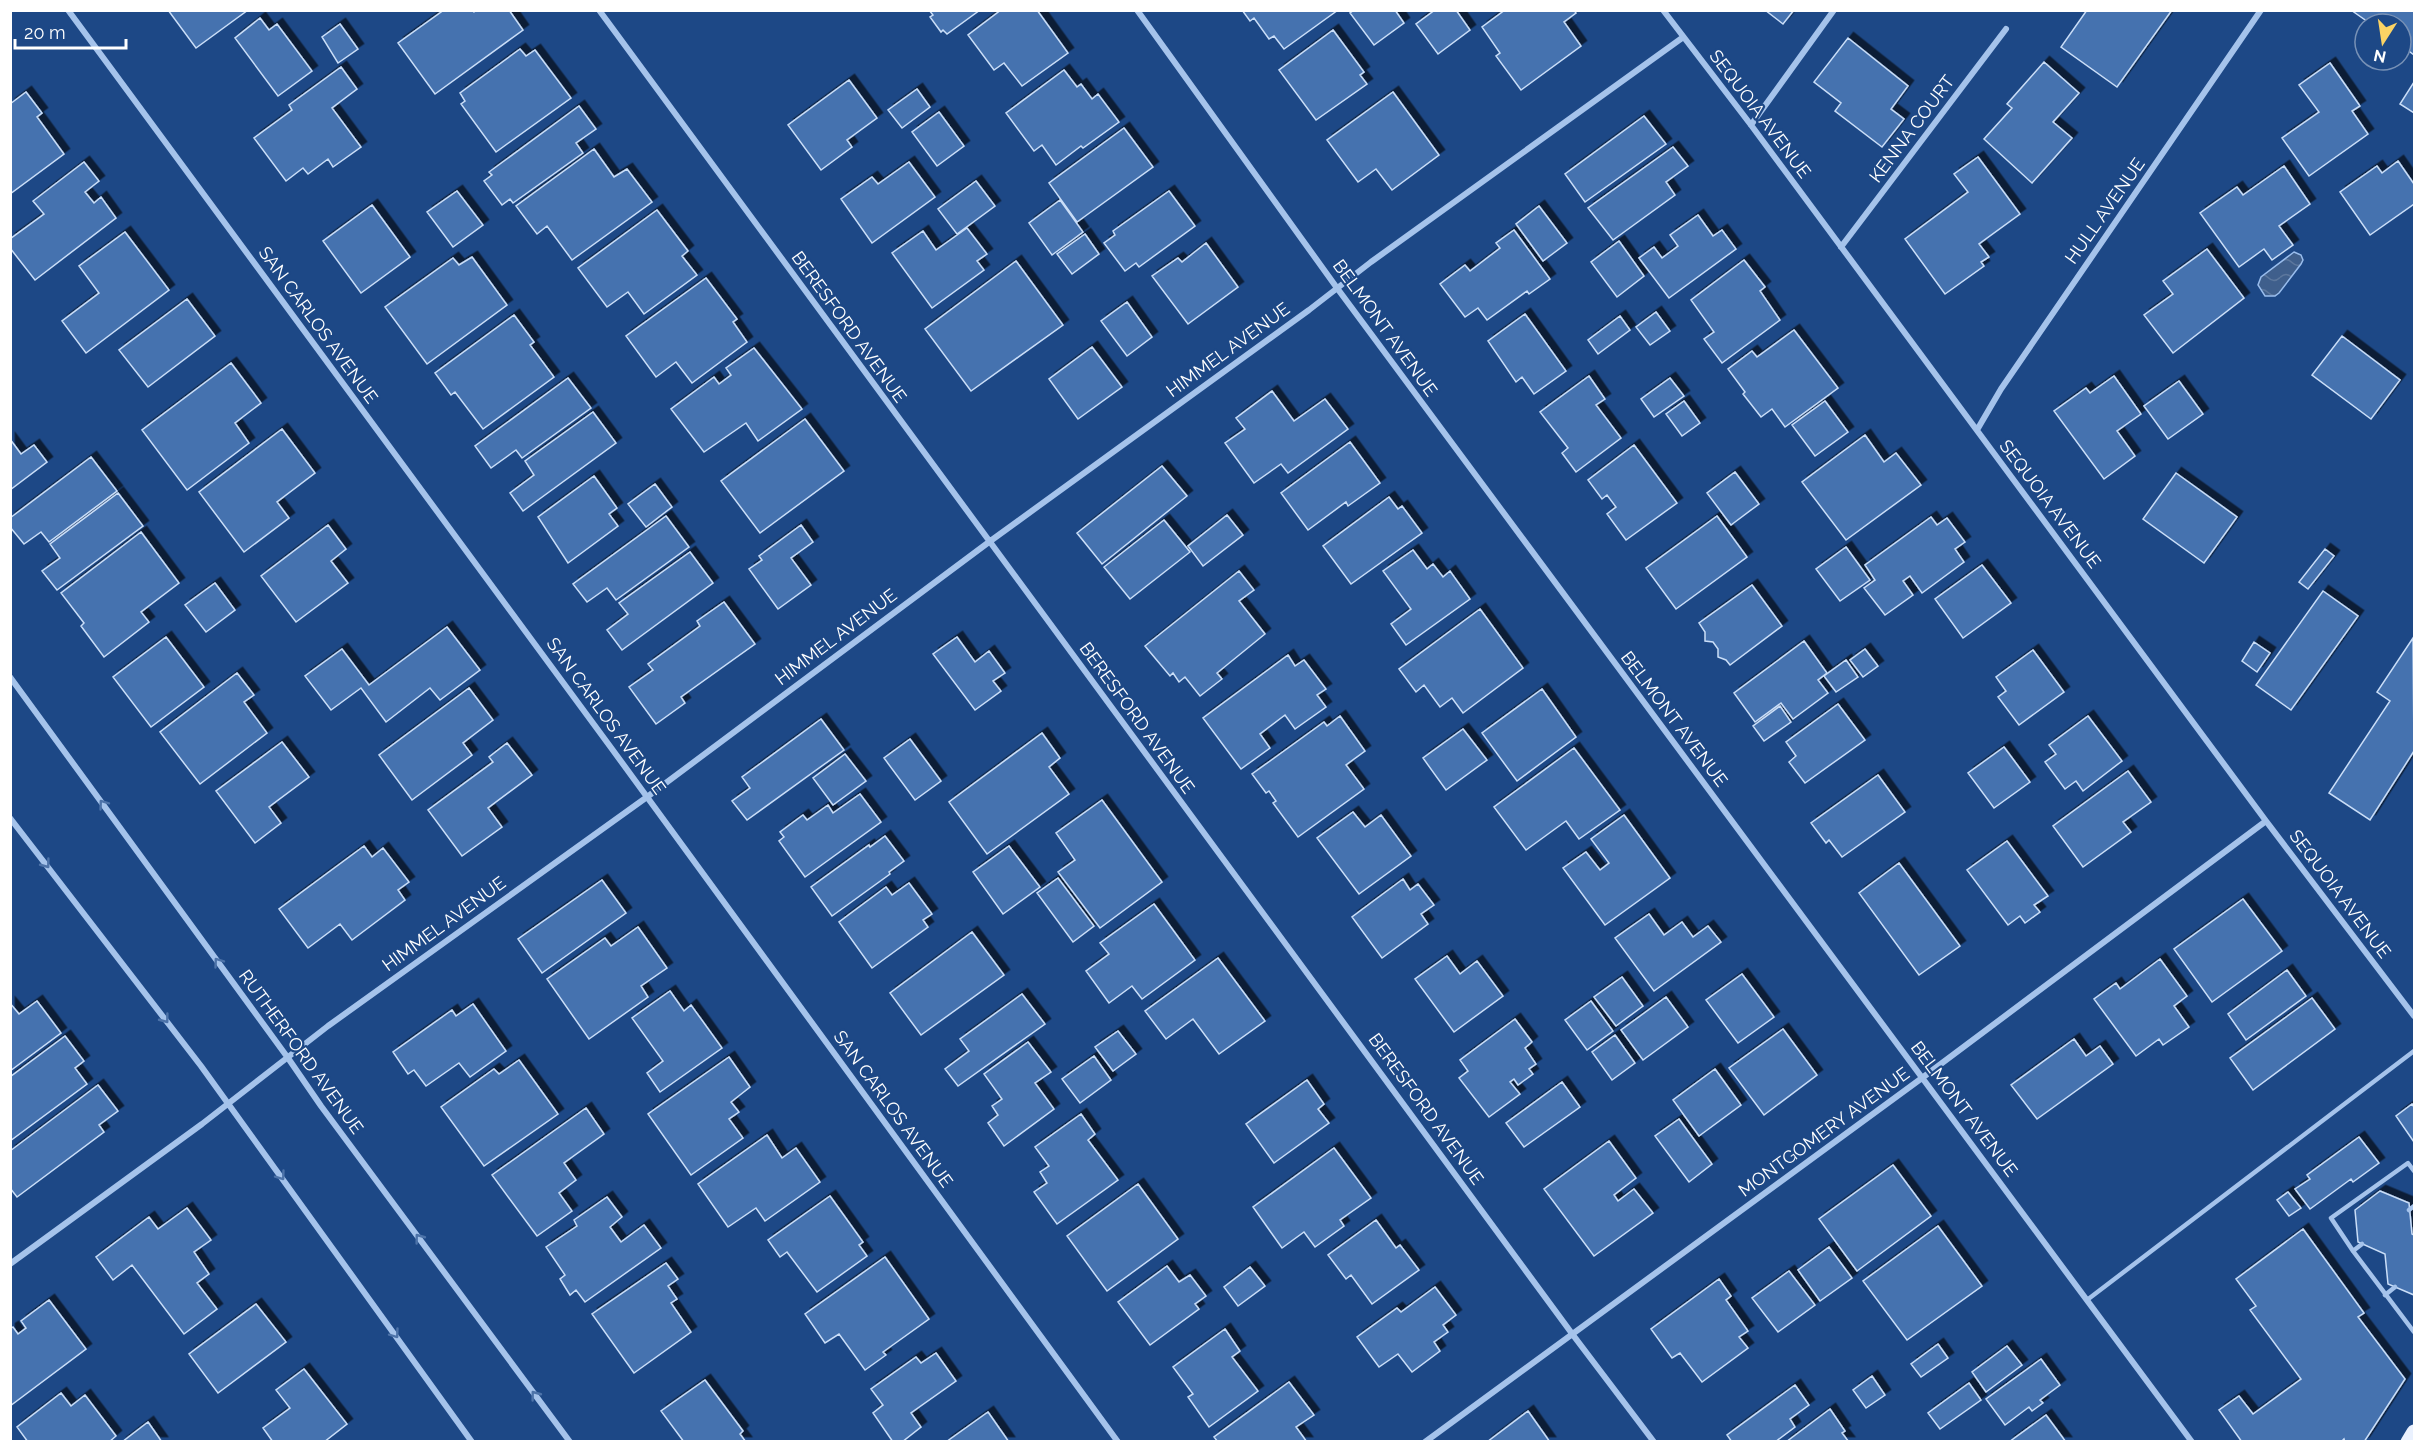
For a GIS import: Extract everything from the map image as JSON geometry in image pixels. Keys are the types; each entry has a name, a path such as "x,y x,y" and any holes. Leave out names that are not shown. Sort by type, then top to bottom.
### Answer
{"main road":[{"path":"2408,1442 2415,1432"}],"street":[{"name":"SAN CARLOS AVENUE","path":"68,10 1118,1442"},
{"name":"BERESFORD AVENUE","path":"599,10 1654,1442"},
{"name":"BELMONT AVENUE","path":"1137,10 1337,288 2192,1442"},
{"name":"SEQUOIA AVENUE","path":"1663,10 1682,38 1751,125 2266,821 2415,1016"},
{"path":"1751,125 1834,10"},
{"name":"HULL AVENUE","path":"1977,430 2001,389 2261,10"},
{"name":"KENNA COURT","path":"1841,247 2006,29"},
{"name":"HIMMEL AVENUE","path":"10,1264 328,1026 647,797 989,542 1682,38"},
{"name":"RUTHERFORD AVENUE","path":"10,677 321,1106 570,1442"},
{"path":"10,818 228,1103 472,1442"},
{"name":"MONTGOMERY AVENUE","path":"1425,1442 1922,1078 2266,821"}],"lane":[{"path":"2086,1300 2415,1052"},
{"path":"2415,1171 2408,1163 2331,1218 2385,1295 2415,1332"},
{"path":"2409,1210 2415,1206"},
{"path":"2353,1251 2362,1244"},
{"path":"2385,1295 2395,1287"}],"water":[{"path":"2294,252 2301,255 2303,260 2301,264 2279,293 2275,296 2265,296 2258,285 2261,277"}],"building":[{"path":"168,10 248,10 196,48"},
{"path":"444,10 473,10 474,12 477,10 509,10 523,30 435,94 398,43"},
{"path":"929,10 980,10 947,34 943,30 941,32 930,17 933,15"},
{"path":"1001,10 1037,10 1068,53 1022,86 1004,63 994,70 968,35"},
{"path":"1242,10 1338,10 1284,49 1274,36 1269,39 1254,18 1250,21"},
{"path":"1354,10 1395,10 1404,23 1374,45 1350,13"},
{"path":"1435,10 1456,10 1470,30 1438,54 1416,24"},
{"path":"1505,10 1574,10 1576,13 1564,22 1581,46 1521,90 1496,56 1500,53 1482,27"},
{"path":"1765,10 1794,10 1783,24"},
{"path":"2087,10 2172,10 2117,87 2061,47"},
{"path":"2351,10 2414,10 2414,55 2413,12 2354,12"},
{"path":"260,18 269,30 277,24 312,71 278,96 235,38"},
{"path":"340,24 358,49 338,63 322,37"},
{"path":"1333,30 1364,72 1360,75 1367,84 1316,120 1279,70"},
{"path":"1848,38 1908,86 1891,109 1904,119 1882,147 1835,111 1841,103 1814,82"},
{"path":"520,49 526,56 535,50 571,98 496,152 461,104 465,101 460,93"},
{"path":"2044,62 2079,93 2053,122 2072,138 2032,183 1984,139 2012,108 2007,104"},
{"path":"2330,63 2360,106 2352,111 2368,134 2309,176 2282,138 2319,112 2299,85"},
{"path":"341,67 357,89 332,108 361,147 333,167 328,159 308,174 303,168 286,181 254,138 292,110 289,105"},
{"path":"1064,70 1077,87 1081,84 1092,99 1098,94 1119,122 1056,165 1042,145 1034,151 1006,113"},
{"path":"849,80 877,118 847,140 852,147 821,170 788,125"},
{"path":"2414,82 2414,113 2400,104"},
{"path":"917,89 930,107 902,128 888,110"},
{"path":"26,92 42,113 37,117 64,154 10,194 10,104"},
{"path":"1393,92 1439,155 1392,190 1376,169 1358,182 1327,140"},
{"path":"579,106 596,129 576,143 583,153 513,203 510,199 502,205 484,181 492,175 489,172"},
{"path":"939,112 964,146 937,166 912,132"},
{"path":"1644,116 1666,144 1585,202 1565,174"},
{"path":"1124,128 1153,167 1077,222 1049,183"},
{"path":"1673,147 1688,166 1666,182 1675,195 1613,240 1588,208"},
{"path":"594,149 614,177 627,169 652,202 572,260 547,226 537,234 516,206"},
{"path":"1978,157 2020,214 1979,244 1989,257 1981,262 1984,266 1945,294 1905,239 1968,192 1954,174"},
{"path":"2398,161 2414,184 2414,204 2370,235 2340,192 2377,166 2382,173"},
{"path":"84,162 99,181 85,192 94,203 101,197 116,218 35,280 10,248 10,239 44,214 33,201"},
{"path":"909,162 935,197 872,243 841,199 872,177 878,184"},
{"path":"2284,166 2310,204 2279,226 2293,245 2272,260 2264,249 2239,267 2200,213 2237,187 2243,195"},
{"path":"976,181 995,206 957,234 938,209"},
{"path":"457,191 483,225 453,247 427,212"},
{"path":"1169,191 1195,226 1139,267 1136,263 1125,271 1104,243 1115,235 1113,231"},
{"path":"1060,200 1083,232 1052,255 1029,223"},
{"path":"372,205 410,257 361,293 323,241"},
{"path":"1539,206 1567,243 1543,261 1516,224"},
{"path":"657,210 688,251 682,256 697,275 644,314 628,292 607,307 578,268"},
{"path":"1698,215 1713,236 1722,230 1736,249 1669,298 1639,258 1654,247 1662,258 1678,246 1670,235"},
{"path":"967,228 987,254 977,261 984,270 932,308 892,253 923,231 936,250"},
{"path":"1514,230 1550,279 1529,294 1527,291 1487,320 1478,308 1465,317 1440,284 1465,265 1470,271 1500,248 1496,243"},
{"path":"125,232 169,290 86,353 62,321 99,293 79,266"},
{"path":"1085,234 1099,254 1072,274 1057,254"},
{"path":"1619,241 1644,276 1617,297 1591,262"},
{"path":"1206,243 1238,287 1188,324 1152,276 1178,258 1182,262"},
{"path":"2207,249 2244,298 2173,353 2144,315 2173,294 2163,281"},
{"path":"472,257 507,305 427,364 385,307 453,258 459,265"},
{"path":"1744,260 1765,287 1760,291 1780,320 1722,363 1704,339 1714,332 1691,300"},
{"path":"1016,261 1063,325 971,391 925,329"},
{"path":"706,278 737,319 733,322 747,342 692,383 676,362 656,377 626,336"},
{"path":"187,299 215,336 148,387 119,350"},
{"path":"1127,302 1152,337 1127,356 1101,321"},
{"path":"1656,312 1670,331 1650,345 1636,327"},
{"path":"1525,314 1566,371 1534,394 1522,377 1516,382 1488,341"},
{"path":"514,315 534,342 530,345 554,377 483,429 455,392 451,395 435,373"},
{"path":"1620,316 1630,330 1598,354 1588,340"},
{"path":"1794,330 1838,388 1785,427 1772,409 1761,417 1743,394 1745,392 1728,369 1752,351 1757,357"},
{"path":"2342,336 2400,380 2371,419 2312,375"},
{"path":"1092,347 1122,387 1078,419 1049,379"},
{"path":"754,348 802,409 758,441 746,423 704,452 671,409 714,377 719,384 731,375 726,368"},
{"path":"231,363 261,403 235,423 249,443 187,490 142,430"},
{"path":"1589,376 1605,399 1596,405 1621,438 1576,472 1562,453 1568,448 1540,412"},
{"path":"2114,376 2141,414 2117,431 2135,456 2104,479 2054,411 2086,388 2090,393"},
{"path":"568,378 591,408 522,458 516,450 491,468 475,446"},
{"path":"1670,378 1684,396 1654,417 1641,399"},
{"path":"2179,381 2203,414 2168,439 2144,406"},
{"path":"1272,391 1294,421 1325,399 1348,429 1288,473 1281,464 1254,483 1225,443 1245,429 1236,418"},
{"path":"1684,401 1700,423 1682,436 1666,414"},
{"path":"1825,401 1848,432 1815,456 1792,425"},
{"path":"593,412 616,443 523,511 510,493 534,475 525,461"},
{"path":"805,419 844,471 760,533 721,481"},
{"path":"282,429 315,473 277,502 289,518 244,552 199,492"},
{"path":"1865,435 1884,462 1896,453 1921,485 1846,540 1802,482"},
{"path":"10,439 21,454 34,445 47,462 10,490"},
{"path":"1350,442 1380,483 1348,506 1346,502 1308,530 1281,493"},
{"path":"1634,445 1677,503 1626,540 1607,514 1616,507 1607,495 1602,499 1588,480"},
{"path":"91,457 117,491 49,542 41,532 24,544 10,527 10,518"},
{"path":"1162,466 1187,496 1102,564 1077,533"},
{"path":"1735,472 1759,504 1731,525 1707,493"},
{"path":"2176,473 2237,517 2204,563 2143,519"},
{"path":"594,476 617,508 609,514 618,526 568,563 538,517"},
{"path":"655,484 672,507 646,527 628,504"},
{"path":"118,493 143,526 57,590 42,571 60,558 50,544"},
{"path":"1389,497 1398,509 1402,506 1422,533 1351,584 1323,546"},
{"path":"1227,515 1243,535 1203,566 1188,546"},
{"path":"666,516 689,547 616,600 607,588 587,602 573,584"},
{"path":"1717,516 1747,557 1676,609 1646,568"},
{"path":"1931,517 1937,525 1947,518 1965,542 1955,549 1964,562 1922,593 1910,576 1903,581 1913,595 1885,615 1864,588 1875,580 1865,565"},
{"path":"1164,520 1190,552 1130,599 1104,567"},
{"path":"328,525 346,549 331,561 348,583 296,622 261,576"},
{"path":"801,525 813,542 791,558 811,585 778,609 749,569 762,560 759,556"},
{"path":"141,532 179,583 141,612 149,622 104,657 81,626 84,623 61,593"},
{"path":"1846,547 1870,580 1840,601 1816,569"},
{"path":"2325,549 2334,556 2308,589 2299,582"},
{"path":"1413,550 1427,569 1433,564 1443,577 1450,571 1470,599 1406,645 1391,624 1411,609 1383,571"},
{"path":"690,552 713,583 622,650 607,630 628,614 619,603"},
{"path":"1982,565 2011,603 1963,638 1935,599"},
{"path":"1239,571 1254,590 1239,601 1265,634 1217,673 1222,679 1200,696 1185,677 1179,682 1173,673 1170,676 1145,646"},
{"path":"215,583 235,610 206,632 185,605"},
{"path":"1752,585 1782,626 1730,665 1726,660 1718,657 1718,649 1713,642 1705,641 1705,632 1699,623"},
{"path":"2323,591 2358,616 2291,710 2256,685"},
{"path":"724,602 755,644 681,697 685,703 656,724 629,687 653,670 648,664 700,626 697,621"},
{"path":"1480,609 1523,668 1463,713 1452,698 1440,707 1424,685 1416,692 1399,669"},
{"path":"447,627 480,670 440,700 430,688 386,722 361,688 331,710 305,676 342,649 369,685"},
{"path":"166,637 204,687 151,727 113,677"},
{"path":"957,637 975,662 989,651 1005,673 993,681 1001,691 975,710 933,654"},
{"path":"2413,638 2414,751 2370,820 2329,793 2390,701 2377,692"},
{"path":"1804,641 1827,673 1818,680 1828,693 1793,719 1781,703 1755,722 1734,693"},
{"path":"2254,642 2270,653 2257,672 2242,661"},
{"path":"1865,649 1878,666 1863,677 1850,660"},
{"path":"2033,650 2064,692 2019,725 1998,697 2006,691 1996,677"},
{"path":"1288,655 1295,666 1304,660 1326,689 1317,695 1326,707 1295,729 1285,715 1260,734 1270,748 1241,769 1203,718"},
{"path":"1846,660 1858,677 1836,692 1824,676"},
{"path":"237,673 254,695 244,702 267,733 200,784 160,732"},
{"path":"469,688 493,720 463,743 472,755 412,800 379,755"},
{"path":"1542,689 1576,737 1517,781 1482,733"},
{"path":"1838,704 1865,740 1805,783 1789,762 1796,756 1786,742"},
{"path":"1780,706 1791,722 1764,741 1753,726"},
{"path":"1340,716 1365,751 1346,765 1364,789 1298,837 1273,803 1276,801 1269,791 1266,793 1252,774 1324,722 1327,726"},
{"path":"2088,716 2122,761 2083,791 2076,781 2065,789 2045,762 2056,754 2049,745"},
{"path":"821,719 844,750 747,820 732,801 750,788 742,777"},
{"path":"1463,729 1487,760 1446,790 1423,758"},
{"path":"1042,733 1060,758 1049,767 1069,794 987,854 949,802"},
{"path":"910,739 941,781 915,800 884,758"},
{"path":"282,742 309,777 269,807 281,823 255,843 216,791"},
{"path":"507,743 532,775 488,808 502,827 462,856 428,810 493,762 489,757"},
{"path":"2004,747 2030,782 1994,808 1968,773"},
{"path":"1574,748 1620,810 1579,839 1566,821 1526,850 1494,807"},
{"path":"845,754 866,781 833,805 813,778"},
{"path":"2128,771 2151,802 2123,822 2131,832 2083,867 2053,826"},
{"path":"1878,775 1905,812 1842,857 1829,840 1826,843 1811,823"},
{"path":"860,794 881,822 805,877 779,841 784,837 780,832 803,815 807,820 828,805 833,813"},
{"path":"1102,800 1162,882 1100,928 1058,872 1075,860 1056,833"},
{"path":"1353,812 1365,827 1381,815 1411,856 1359,894 1317,838"},
{"path":"1624,815 1670,878 1605,925 1563,868 1586,852 1600,870 1609,863 1591,839"},
{"path":"885,836 904,861 889,872 890,874 832,916 811,887"},
{"path":"2007,841 2048,896 2034,905 2040,912 2025,923 2020,916 2008,925 1967,870"},
{"path":"364,846 372,857 383,848 409,882 398,890 405,900 352,940 340,924 308,948 279,909"},
{"path":"1009,846 1040,887 1003,914 973,872"},
{"path":"1899,863 1960,946 1919,975 1859,893"},
{"path":"1058,878 1094,926 1073,942 1037,893"},
{"path":"1403,879 1410,890 1418,884 1434,905 1421,914 1428,924 1382,958 1352,917"},
{"path":"602,880 626,913 542,973 518,939"},
{"path":"909,883 932,914 923,920 928,927 872,968 839,922 886,887 892,895"},
{"path":"2243,899 2282,951 2212,1002 2174,949"},
{"path":"1154,904 1195,960 1142,999 1132,986 1109,1003 1086,971 1109,954 1100,943"},
{"path":"1649,914 1664,935 1682,922 1693,937 1708,926 1721,942 1654,991 1615,938"},
{"path":"638,927 667,968 641,986 648,997 589,1039 547,979 605,938 611,946"},
{"path":"972,932 1004,975 921,1035 890,993"},
{"path":"1447,956 1460,974 1477,961 1503,996 1454,1032 1415,979"},
{"path":"1218,958 1265,1021 1219,1054 1193,1019 1166,1039 1145,1011"},
{"path":"2160,959 2187,996 2174,1006 2189,1027 2163,1045 2159,1039 2136,1056 2094,999 2116,983 2120,989"},
{"path":"2287,970 2306,996 2246,1040 2228,1014"},
{"path":"1742,974 1774,1017 1738,1043 1706,1000"},
{"path":"1622,977 1643,1006 1616,1026 1594,997"},
{"path":"670,991 684,1011 691,1005 722,1048 660,1092 647,1073 663,1061 632,1018"},
{"path":"1022,994 1045,1024 958,1086 945,1069 969,1051 960,1039"},
{"path":"1666,997 1688,1027 1643,1060 1621,1030"},
{"path":"2312,998 2335,1029 2253,1090 2230,1058"},
{"path":"37,1001 61,1033 10,1071 10,1003 19,1014"},
{"path":"1591,1001 1613,1031 1587,1050 1565,1020"},
{"path":"473,1004 506,1051 470,1077 459,1063 426,1086 414,1070 408,1074 393,1052 452,1010 456,1016"},
{"path":"1515,1019 1532,1042 1525,1048 1536,1064 1529,1069 1533,1074 1518,1085 1514,1079 1510,1082 1520,1094 1489,1117 1459,1078 1468,1071 1460,1060"},
{"path":"1783,1029 1817,1075 1764,1115 1729,1068"},
{"path":"1118,1031 1136,1054 1113,1071 1095,1047"},
{"path":"1615,1035 1635,1063 1612,1080 1592,1052"},
{"path":"65,1036 84,1061 75,1068 87,1084 10,1141 10,1077"},
{"path":"2074,1039 2086,1056 2100,1046 2113,1064 2037,1119 2011,1085"},
{"path":"1028,1042 1051,1072 1035,1083 1054,1109 1004,1146 988,1123 998,1115 992,1106 1002,1099 984,1074"},
{"path":"1094,1056 1111,1080 1080,1103 1062,1079"},
{"path":"729,1057 750,1087 731,1102 739,1112 729,1119 743,1138 691,1175 648,1114"},
{"path":"519,1060 558,1114 484,1166 441,1107 494,1069 499,1074"},
{"path":"1715,1069 1741,1105 1699,1136 1673,1100"},
{"path":"1307,1080 1324,1104 1318,1109 1329,1123 1274,1163 1246,1124"},
{"path":"1562,1082 1580,1107 1524,1147 1506,1123"},
{"path":"98,1085 118,1111 99,1125 104,1132 17,1197 10,1188 10,1151"},
{"path":"2412,1104 2414,1107 2414,1142 2396,1116"},
{"path":"586,1108 604,1134 564,1163 576,1180 559,1193 572,1211 537,1236 492,1175"},
{"path":"1081,1114 1095,1134 1088,1140 1118,1180 1057,1224 1034,1192 1047,1183 1040,1172 1049,1166 1035,1147"},
{"path":"1679,1119 1712,1164 1689,1182 1655,1136"},
{"path":"767,1135 782,1158 796,1148 820,1182 765,1221 756,1208 728,1227 698,1184"},
{"path":"2359,1137 2379,1163 2353,1182 2351,1179 2310,1209 2295,1189 2310,1179 2307,1175"},
{"path":"1609,1141 1636,1178 1614,1195 1618,1201 1634,1189 1653,1213 1594,1256 1544,1189"},
{"path":"1334,1148 1371,1198 1340,1220 1344,1226 1315,1247 1304,1232 1282,1248 1253,1207"},
{"path":"1893,1165 1931,1216 1857,1271 1819,1219"},
{"path":"1138,1184 1178,1239 1107,1291 1067,1236"},
{"path":"2380,1191 2409,1203 2412,1234 2414,1235 2414,1295 2388,1284 2385,1254 2358,1242 2355,1210"},
{"path":"2288,1192 2301,1208 2289,1216 2277,1200"},
{"path":"830,1196 863,1242 859,1245 867,1256 817,1292 787,1252 780,1257 768,1240"},
{"path":"607,1197 622,1217 610,1227 621,1242 644,1225 661,1248 585,1302 576,1290 570,1295 560,1279 565,1275 546,1247 577,1226 574,1220"},
{"path":"187,1208 211,1240 194,1252 209,1274 197,1283 217,1309 184,1334 132,1265 113,1280 96,1257 149,1217 158,1229"},
{"path":"1376,1220 1396,1248 1400,1245 1419,1270 1372,1304 1351,1275 1346,1279 1328,1255"},
{"path":"1938,1226 1982,1286 1907,1340 1863,1281"},
{"path":"2303,1229 2364,1313 2358,1317 2405,1379 2364,1442 2345,1442 2344,1439 2341,1442 2242,1442 2219,1410 2239,1396 2253,1414 2301,1379 2250,1310 2256,1306 2236,1279"},
{"path":"1829,1247 1852,1278 1820,1301 1798,1270"},
{"path":"885,1257 929,1319 883,1352 886,1355 865,1370 839,1334 825,1343 805,1314"},
{"path":"666,1263 678,1279 668,1286 677,1299 671,1303 691,1332 634,1373 592,1314"},
{"path":"1167,1266 1179,1282 1190,1275 1206,1296 1195,1304 1199,1309 1150,1345 1118,1302"},
{"path":"1250,1267 1265,1286 1238,1306 1224,1287"},
{"path":"1789,1271 1815,1305 1778,1332 1752,1298"},
{"path":"1719,1279 1731,1296 1726,1300 1748,1331 1739,1337 1748,1348 1702,1382 1680,1353 1672,1358 1651,1329"},
{"path":"1435,1287 1456,1315 1443,1325 1448,1332 1434,1342 1440,1351 1412,1372 1398,1354 1379,1367 1357,1337 1397,1308 1401,1312"},
{"path":"49,1300 86,1349 10,1406 10,1329 13,1327 18,1334 26,1328 21,1321"},
{"path":"256,1304 286,1342 218,1393 189,1354"},
{"path":"1225,1329 1240,1351 1232,1357 1258,1391 1209,1427 1188,1397 1193,1394 1173,1367"},
{"path":"1938,1344 1948,1358 1921,1377 1911,1364"},
{"path":"2007,1346 2022,1365 1986,1392 1972,1372"},
{"path":"936,1353 956,1381 911,1413 921,1427 902,1442 893,1442 873,1413 883,1405 871,1389 916,1357 921,1363"},
{"path":"2041,1359 2060,1385 2040,1400 2043,1403 2032,1411 2029,1407 2005,1425 1986,1399"},
{"path":"304,1369 347,1424 324,1442 273,1442 263,1428 290,1408 276,1390"},
{"path":"1872,1376 1885,1395 1866,1408 1853,1390"},
{"path":"705,1380 743,1431 740,1434 746,1442 684,1442 661,1411"},
{"path":"1289,1382 1314,1415 1296,1427 1307,1442 1218,1442 1214,1437"},
{"path":"1969,1383 1981,1400 1940,1429 1928,1413"},
{"path":"1795,1385 1809,1405 1790,1419 1795,1427 1775,1442 1732,1442 1727,1435"},
{"path":"61,1393 71,1406 85,1395 116,1436 109,1442 28,1442 17,1427"},
{"path":"1830,1409 1845,1431 1842,1433 1849,1442 1786,1442"},
{"path":"1528,1411 1550,1442 1487,1442"},
{"path":"988,1412 1009,1442 946,1442"},
{"path":"2046,1415 2066,1442 2009,1442"},
{"path":"148,1422 162,1442 122,1442"}]}
